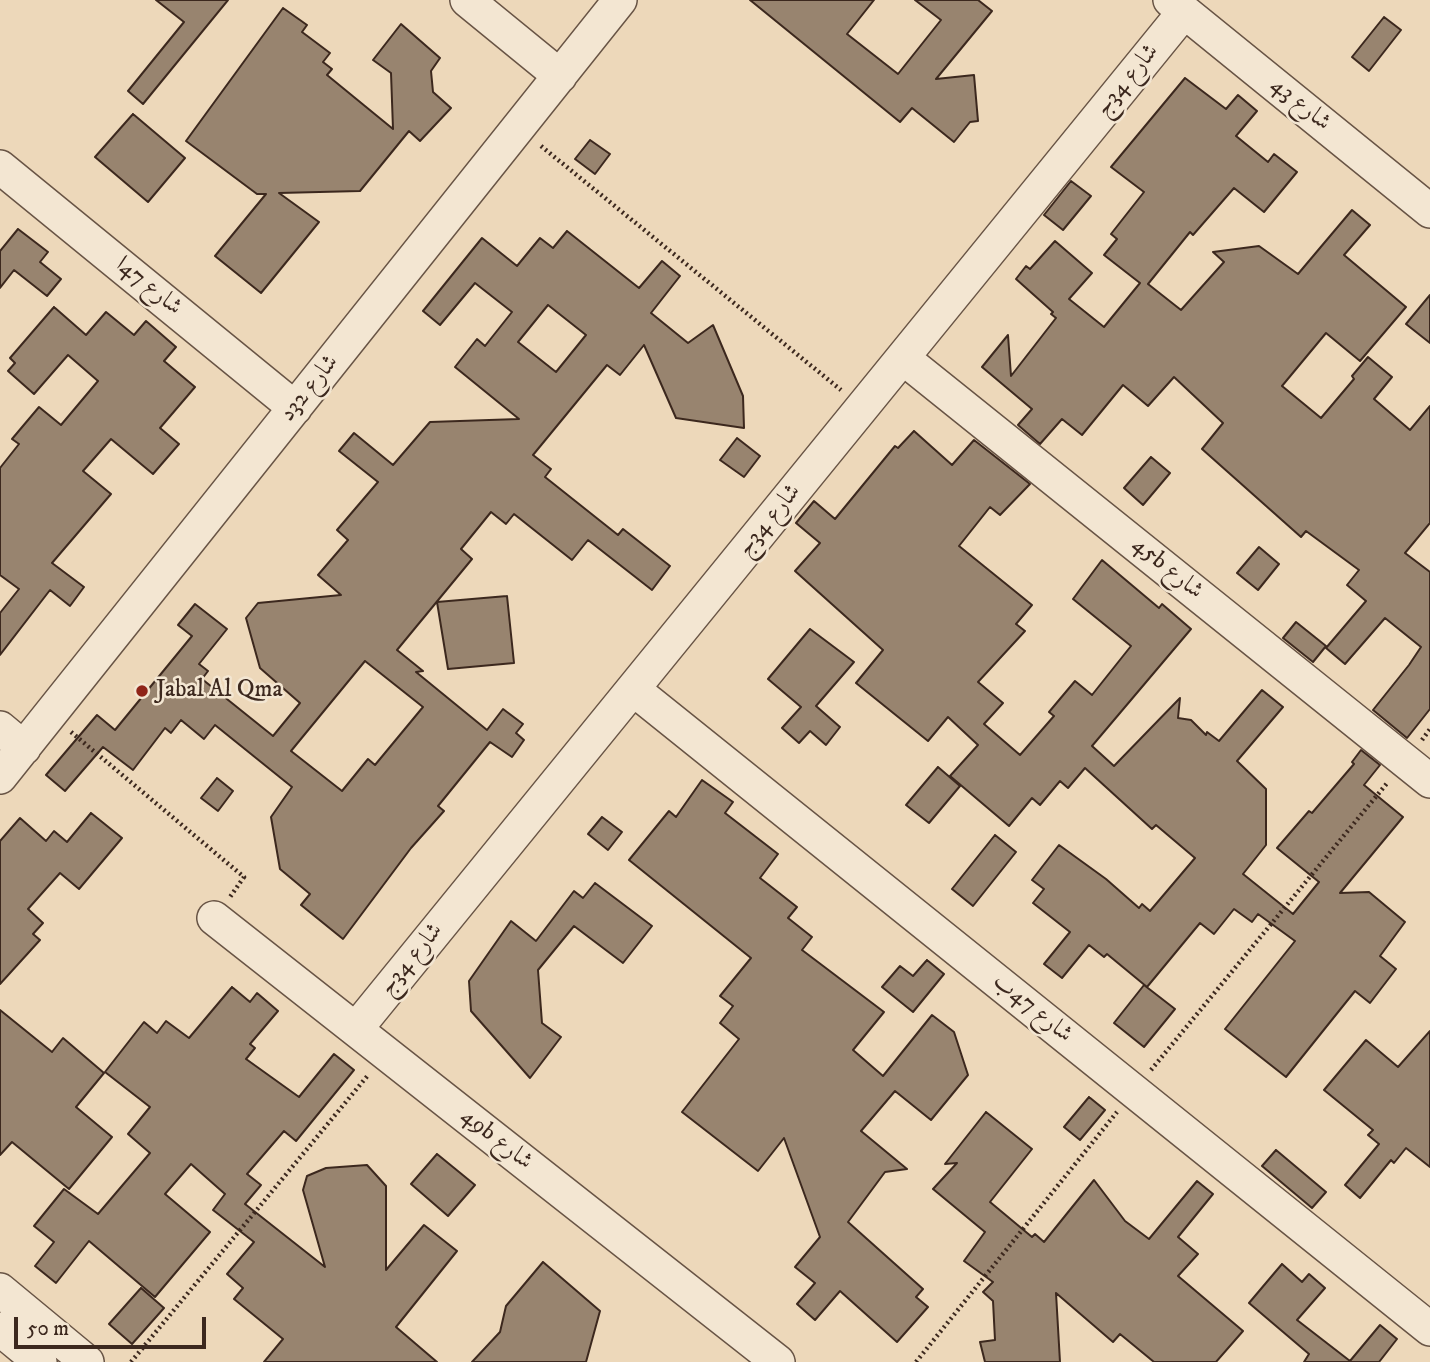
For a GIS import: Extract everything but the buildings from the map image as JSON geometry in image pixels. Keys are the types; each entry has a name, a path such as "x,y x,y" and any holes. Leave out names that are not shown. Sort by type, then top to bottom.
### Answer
{"street":[{"path":"467,0 560,76"},
{"name":"شارع 32د","path":"0,777 12,738 49,714 621,0"},
{"name":"شارع 43","path":"1177,6 1430,211"},
{"name":"شارع 34ج","path":"356,1029 903,358 1177,6"},
{"name":"شارع 47ا","path":"0,167 295,408"},
{"name":"45b شارع","path":"903,358 1418,771"},
{"name":"شارع 47ب","path":"633,689 1430,1329"},
{"name":"49b شارع","path":"214,918 778,1362"},
{"path":"0,1290 87,1362"},
{"path":"0,1329 40,1362"}],"path":[{"path":"518,128 863,407"},
{"path":"49,714 244,877 214,918"},
{"path":"916,1362 1134,1091 1418,771 1430,729"},
{"path":"131,1362 386,1053"}],"place":[{"name":"Jabal Al Qma","path":"142,691"}]}
